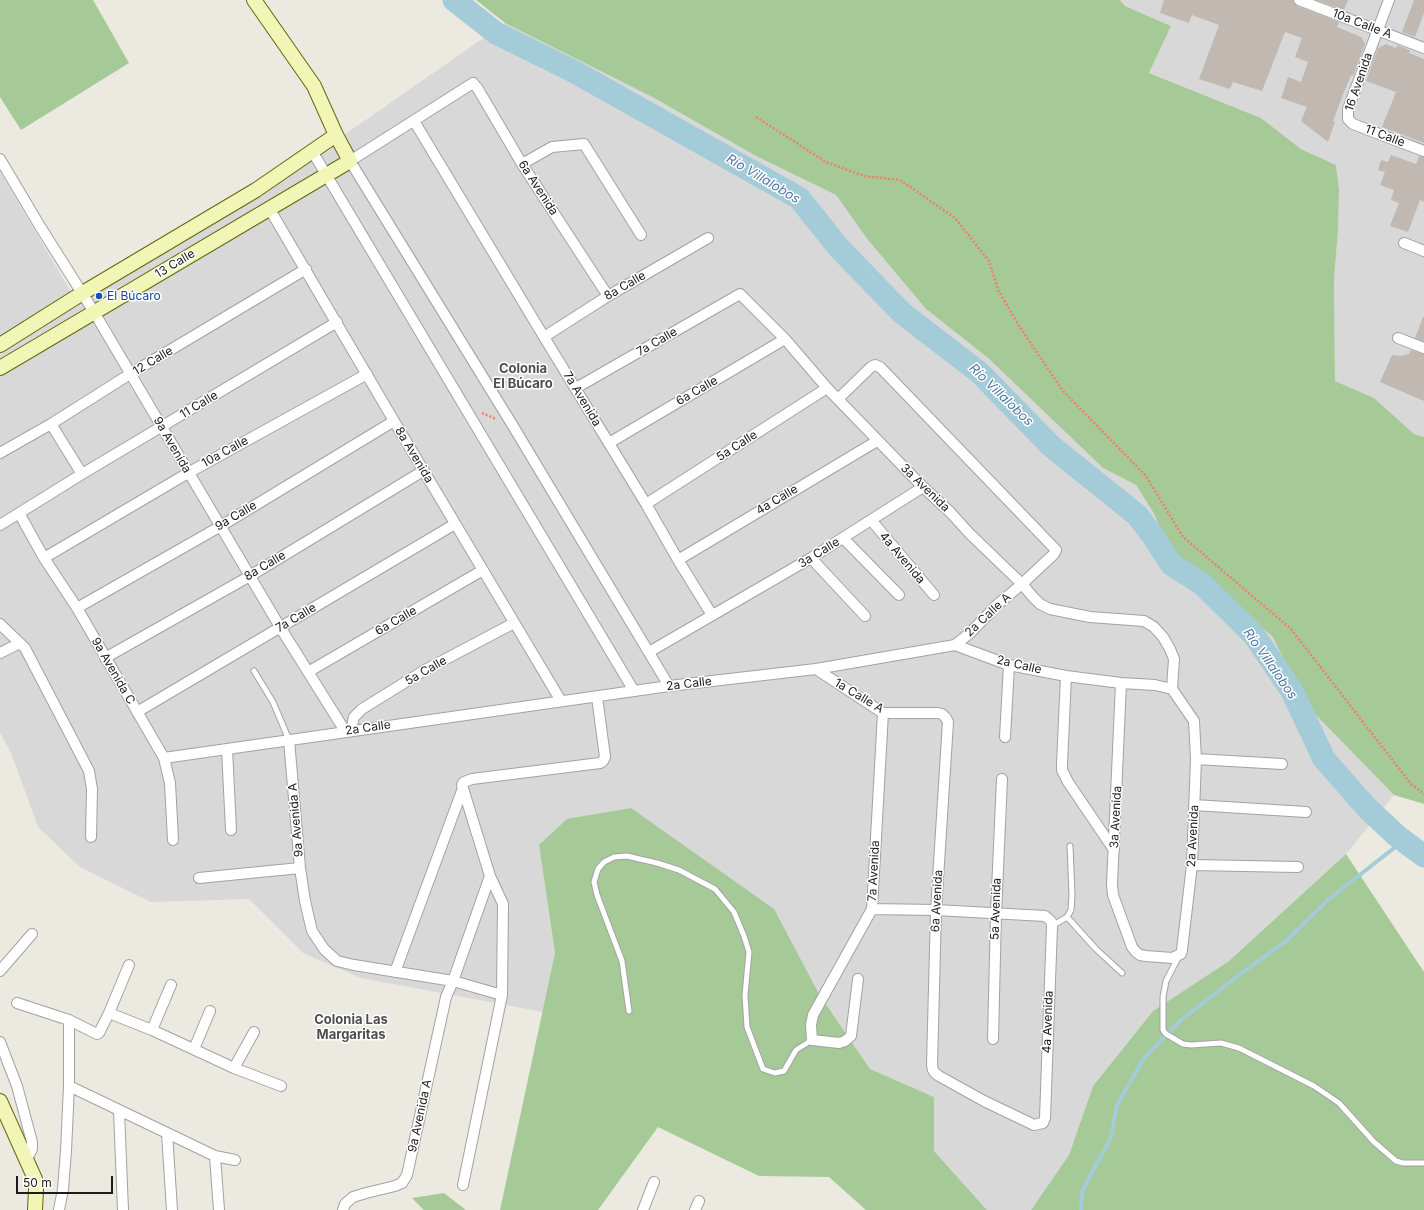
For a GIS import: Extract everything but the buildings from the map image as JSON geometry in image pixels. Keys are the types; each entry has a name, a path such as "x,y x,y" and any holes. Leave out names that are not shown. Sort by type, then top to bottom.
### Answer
{"main road":[{"path":"254,0 314,86 336,135 350,161"},
{"name":"13 Calle","path":"0,345 81,294 256,190 336,135"},
{"name":"13 Calle","path":"0,368 350,161"},
{"path":"0,1101 32,1170 36,1184 35,1210"}],"street":[{"name":"10a Calle A","path":"1299,0 1424,48"},
{"name":"16 Avenida","path":"1348,119 1348,109 1389,0"},
{"name":"6a Avenida","path":"414,121 473,83 522,164 608,296"},
{"name":"11 Calle","path":"1348,119 1353,124 1424,151"},
{"path":"414,121 350,161 670,686"},
{"name":"7a Avenida","path":"414,121 712,615"},
{"path":"522,164 552,146 584,144 641,235"},
{"path":"312,151 634,691"},
{"name":"9a Avenida","path":"0,159 81,294 94,312 280,627 348,731"},
{"name":"8a Avenida","path":"270,208 423,471 561,701"},
{"name":"8a Calle","path":"544,337 608,296 708,238"},
{"path":"1404,243 1424,251"},
{"name":"12 Calle","path":"0,453 51,424 130,374 306,269"},
{"name":"3a Avenida","path":"738,295 743,295 877,441 950,512 1040,604 1050,608 1090,617 1144,621 1158,632 1170,649 1174,659 1172,689"},
{"name":"7a Calle","path":"576,388 738,295"},
{"name":"11 Calle","path":"0,525 82,474 337,322"},
{"path":"1398,338 1424,348"},
{"name":"6a Calle","path":"609,443 785,339"},
{"name":"2a Calle A","path":"838,399 871,367 875,365 880,367 1056,550 1054,554 954,646"},
{"name":"10a Calle","path":"44,558 188,473 367,374"},
{"name":"5a Calle","path":"646,504 827,388"},
{"name":"9a Calle","path":"77,608 220,526 394,421"},
{"path":"51,424 82,474"},
{"name":"4a Calle","path":"678,560 877,441"},
{"name":"8a Calle","path":"105,658 250,576 423,471"},
{"name":"3a Calle","path":"649,652 812,558 923,487"},
{"name":"9a Avenida C","path":"20,513 44,558 77,608 164,758 170,783 173,840"},
{"name":"4a Avenida","path":"871,520 934,595"},
{"name":"7a Calle","path":"137,712 455,524"},
{"path":"843,538 899,595"},
{"path":"812,558 865,616"},
{"name":"6a Calle","path":"308,672 483,570"},
{"name":"5a Calle","path":"348,731 354,717 362,709 425,670 514,623"},
{"path":"0,624 25,648 89,771 92,789 91,837"},
{"path":"0,653 20,643"},
{"name":"2a Calle","path":"164,758 670,686 816,669 954,646 1008,665 1066,676 1172,689"},
{"path":"1005,737 1008,665"},
{"name":"1a Calle A","path":"816,669 883,713 938,713 942,714 948,722"},
{"path":"1066,676 1062,770 1068,782 1114,850"},
{"name":"3a Avenida","path":"1122,684 1112,884 1113,895 1132,946 1140,955 1172,958 1182,952"},
{"name":"2a Avenida","path":"1172,689 1194,721 1196,759 1192,865 1182,952"},
{"path":"502,994 453,981 395,972 463,788 462,784 472,779 600,762 605,757 597,697"},
{"name":"7a Avenida","path":"812,1040 811,1025 813,1015 872,909 883,713"},
{"name":"6a Avenida","path":"948,722 936,910 932,1065 935,1073 939,1076 984,1101 1034,1125 1043,1123 1045,1118"},
{"name":"9a Avenida A","path":"289,740 300,868 305,901 312,931 324,949 337,961 395,972"},
{"path":"227,749 231,830"},
{"path":"1196,759 1282,764"},
{"name":"5a Avenida","path":"993,1039 996,913 1002,778"},
{"path":"463,788 490,876 503,904 502,994 464,1185"},
{"path":"1194,805 1306,812"},
{"path":"1192,865 1298,867"},
{"path":"199,878 300,868"},
{"name":"9a Avenida A","path":"342,1210 344,1204 353,1197 366,1192 395,1186 402,1183 407,1175 441,1015 446,997 490,876"},
{"path":"872,909 936,910 1045,916 1051,921 1052,926"},
{"name":"4a Avenida","path":"1045,1118 1052,926"},
{"path":"0,971 32,934"},
{"path":"17,1003 69,1020 97,1034 99,1033 109,1013 129,965"},
{"path":"812,1040 839,1043 845,1041 851,1036 858,979"},
{"path":"152,1030 171,985"},
{"path":"194,1049 210,1011"},
{"path":"109,1013 152,1030 234,1068 281,1086"},
{"path":"59,1210 63,1189 69,1086 69,1020"},
{"path":"234,1068 254,1032"},
{"path":"0,1042 17,1086 32,1142 32,1149 29,1155 25,1157"},
{"path":"69,1086 215,1156 234,1160"},
{"path":"119,1111 123,1210"},
{"path":"167,1133 172,1210"},
{"path":"215,1156 219,1210"},
{"path":"643,1210 654,1182"},
{"path":"695,1210 699,1200"}],"lane":[{"path":"254,671 273,702 289,740"},
{"path":"1052,926 1067,917 1071,910 1072,895 1070,846"},
{"path":"629,1011 622,961 597,895 594,882 598,869 604,862 614,857 627,856 679,870 715,889 734,912 744,936 748,952 745,995 746,1028 762,1069 775,1073 784,1071 796,1050 812,1040"},
{"path":"1067,917 1096,949 1122,973"},
{"path":"1182,952 1166,981 1163,997 1163,1030 1166,1034 1183,1044 1191,1045 1221,1043 1239,1048 1314,1086 1339,1103 1374,1142 1396,1161 1403,1163 1424,1163"}],"path":[{"path":"756,117 826,162 864,176 900,180 956,218 989,261 998,290 1019,326 1063,391 1146,476 1183,537 1291,629 1411,784 1424,794"},
{"path":"465,406 512,426"}],"shaded area":[{"path":"1120,0 1424,0 1424,437 1414,434 1373,398 1335,381 1334,280 1338,230 1339,190 1336,165 1301,149 1261,118 1149,73 1171,26 1125,6"},
{"path":"505,23 656,99 756,156 836,195 868,240 926,309 988,358 1103,468 1136,485 1153,512 1170,550 1272,636 1309,708 1394,795 1346,854 1229,961 1153,1011 1093,1086 1069,1155 1031,1210 987,1210 934,1151 934,1097 870,1069 819,994 539,845 555,953 543,1012 361,978 303,953 249,899 151,902 80,867 38,827 11,753 0,732 0,172 71,292 334,142"}],"green space":[{"path":"0,0 93,0 129,63 21,130 0,97"},
{"path":"476,0 1120,0 1125,6 1171,26 1149,73 1261,118 1301,149 1336,165 1339,190 1338,230 1334,280 1335,381 1374,398 1414,434 1424,437 1424,804 1394,795 1309,708 1272,636 1170,550 1153,512 1136,485 1103,468 988,358 926,309 868,240 836,195 756,156 656,99 505,23"},
{"path":"631,808 774,909 819,994 870,1069 934,1097 934,1151 987,1210 866,1210 829,1177 759,1176 658,1127 598,1210 500,1210 555,953 539,845 567,819"},
{"path":"1346,854 1424,972 1424,1210 1031,1210 1069,1155 1093,1086 1153,1011 1229,961"},
{"path":"444,1193 466,1210 424,1210 412,1198"}],"waterway":[{"name":"Río Villalobos","path":"454,0 496,33 573,71 799,198 839,248 902,313 980,373 1051,446 1137,515 1171,564 1202,584 1254,635 1292,691 1324,759 1367,808 1397,836 1424,856"},
{"path":"1081,1210 1082,1191 1111,1138 1117,1105 1144,1058 1182,1019 1285,942 1329,899 1403,841"}],"place":[{"name":"El Búcaro","path":"99,296"}],"district":[{"name":"Colonia El Búcaro","path":"523,376"},
{"name":"Colonia Las Margaritas","path":"351,1028"}]}
